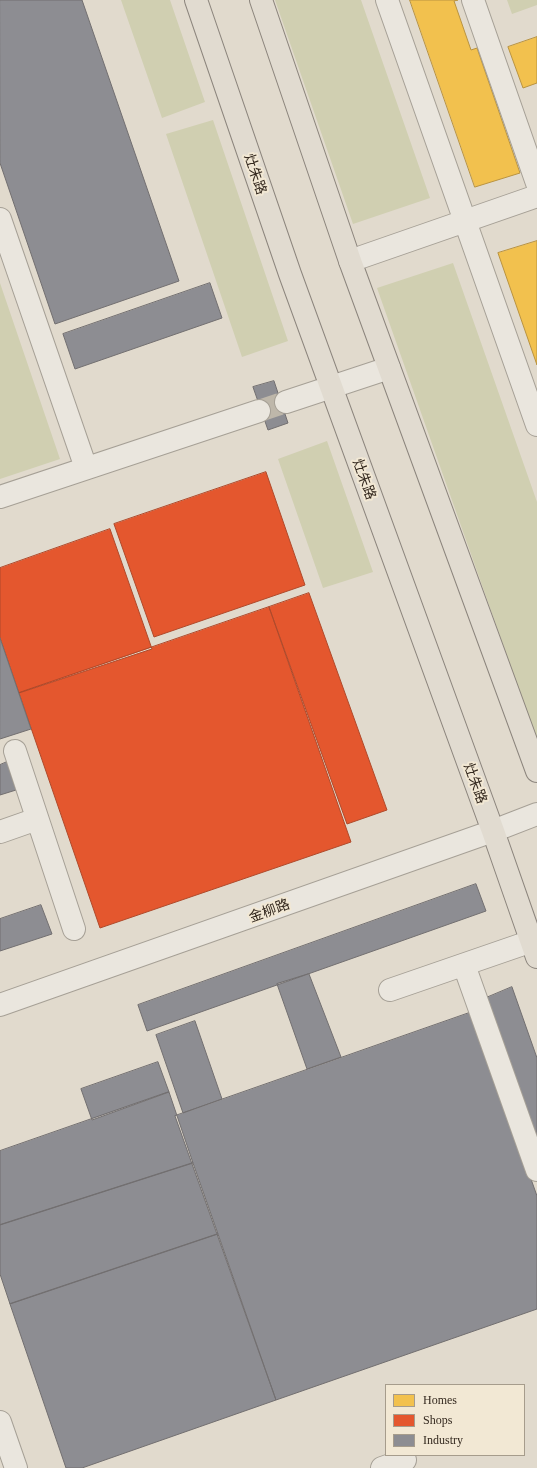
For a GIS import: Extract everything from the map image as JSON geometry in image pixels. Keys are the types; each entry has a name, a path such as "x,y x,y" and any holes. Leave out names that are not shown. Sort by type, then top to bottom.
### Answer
{"main road":[{"name":"灶朱路","path":"196,0 290,274 493,831 534,949"},
{"path":"261,0 350,261 537,771"}],"street":[{"path":"388,0 537,425"},
{"path":"473,0 537,183"},
{"path":"350,261 537,196"},
{"path":"0,219 86,468"},
{"path":"286,402 389,368"},
{"path":"0,497 258,411"},
{"path":"15,750 74,929"},
{"name":"金柳路","path":"0,1006 537,814"},
{"path":"0,832 37,819"},
{"path":"390,990 464,965 534,949"},
{"path":"464,965 537,1170"},
{"path":"0,1422 16,1468"},
{"path":"382,1468 405,1460"}],"green space":[{"path":"121,0 170,0 205,102 162,118"},
{"path":"275,0 361,0 430,198 353,224"},
{"path":"507,0 537,0 537,5 512,14"},
{"path":"213,120 288,341 242,357 166,134"},
{"path":"453,263 537,502 537,741 377,288"},
{"path":"0,283 60,459 0,479"},
{"path":"327,441 373,572 323,588 278,459"}],"building: Homes":[{"path":"410,0 458,0 454,1 471,50 477,48 520,173 475,187"},
{"path":"537,37 537,83 523,88 508,47"},
{"path":"537,241 537,365 498,253"}],"building: Shops":[{"path":"266,472 305,585 154,637 114,524"},
{"path":"110,529 152,649 19,693 0,638 0,568"},
{"path":"309,593 387,810 347,824 269,607"},
{"path":"269,607 351,842 100,928 19,693"}],"building: Industry":[{"path":"0,0 82,0 179,281 55,324 0,163"},
{"path":"210,283 222,318 75,369 63,334"},
{"path":"274,381 288,423 268,430 253,387"},
{"path":"0,638 31,729 0,739"},
{"path":"7,762 16,790 0,795 0,765"},
{"path":"476,884 486,911 147,1031 138,1005"},
{"path":"41,905 52,934 0,951 0,919"},
{"path":"309,974 341,1057 307,1069 277,984"},
{"path":"512,987 537,1058 537,1147 486,998"},
{"path":"472,1012 537,1196 537,1309 276,1400 175,1116"},
{"path":"195,1021 222,1099 183,1113 156,1035"},
{"path":"158,1062 169,1092 92,1120 81,1089"},
{"path":"169,1092 193,1163 0,1225 0,1151"},
{"path":"193,1163 218,1234 10,1304 0,1274 0,1225"},
{"path":"218,1234 276,1400 82,1468 66,1468 10,1304"}],"tunnel":[{"path":"259,411 286,402"}]}
